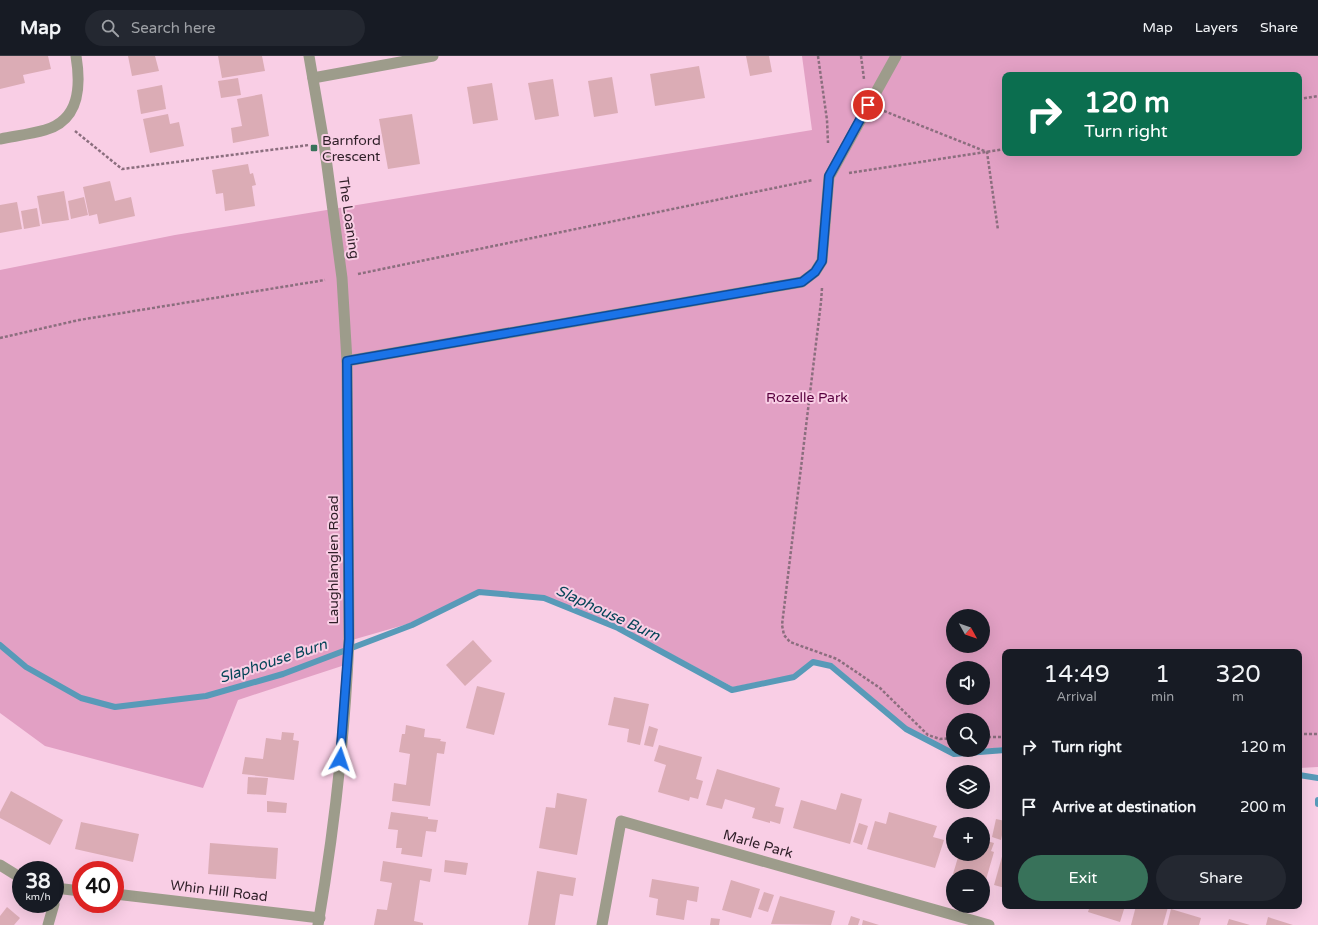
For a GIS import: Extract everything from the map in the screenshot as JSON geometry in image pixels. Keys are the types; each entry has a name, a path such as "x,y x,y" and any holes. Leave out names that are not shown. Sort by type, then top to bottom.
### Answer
{"street":[{"path":"0,139 46,130 63,121 74,107 79,89 76,56"},
{"name":"The Loaning","path":"309,56 324,143 342,278 347,361"},
{"path":"313,78 433,56"},
{"path":"347,361 802,282 815,272 822,261 829,176 896,56"},
{"name":"Laughlanglen Road","path":"319,921 337,791 348,664 347,361"},
{"name":"Marle Park","path":"602,925 621,821 989,925"},
{"path":"0,864 12,872"},
{"name":"Whin Hill Road","path":"124,895 319,921"},
{"path":"48,925 51,913"}],"path":[{"path":"818,56 827,120 828,148"},
{"path":"861,56 868,105 987,152"},
{"path":"1302,99 1318,96"},
{"path":"63,121 122,169 324,143"},
{"path":"0,338 80,320 342,278 829,176 1002,150"},
{"path":"987,152 998,230"},
{"path":"822,261 821,302 782,625 784,635 790,642 837,659 880,688 928,735 940,739 946,739"},
{"path":"1302,734 1318,734"},
{"path":"990,737 1002,737"}],"green space":[{"name":"Rozelle Park","path":"802,56 1318,56 1318,767 1302,768 1302,649 1002,649 1002,747 990,748 990,713 946,713 946,748 907,727 833,664 812,660 793,675 733,687 619,626 544,596 479,590 411,623 352,640 348,664 238,700 203,788 45,746 0,713 0,270 175,235 812,130"}],"building":[{"path":"0,56 48,56 51,69 23,75 25,83 0,89"},
{"path":"128,56 155,56 159,71 132,76"},
{"path":"218,56 262,56 265,71 222,78"},
{"path":"746,56 769,56 772,72 750,76"},
{"path":"699,66 705,98 655,106 650,74"},
{"path":"612,77 618,113 594,117 588,81"},
{"path":"238,78 241,95 221,98 218,81"},
{"path":"553,79 559,116 535,120 528,83"},
{"path":"492,83 498,120 473,124 467,87"},
{"path":"162,85 166,109 141,114 137,90"},
{"path":"262,94 269,136 233,143 231,128 242,126 237,99"},
{"path":"168,114 170,124 179,122 184,146 150,153 143,119"},
{"path":"412,114 420,164 388,169 379,119"},
{"path":"248,164 250,174 253,173 256,185 252,186 255,206 225,211 223,193 216,194 212,170"},
{"path":"110,181 115,201 131,197 135,216 99,224 97,214 89,216 83,187"},
{"path":"64,191 69,220 42,224 37,196"},
{"path":"84,197 88,215 71,219 68,201"},
{"path":"17,202 22,229 0,233 0,205"},
{"path":"37,208 40,226 24,229 21,211"},
{"path":"473,640 492,661 465,686 446,665"},
{"path":"477,686 505,693 494,735 466,728"},
{"path":"614,697 649,704 640,745 627,742 629,729 608,725"},
{"path":"406,725 425,729 424,737 441,739 440,741 446,742 444,754 437,753 430,806 392,801 394,783 406,785 410,754 399,752 402,734 405,734"},
{"path":"649,726 658,729 653,747 644,745"},
{"path":"282,732 294,733 293,740 299,741 294,780 242,774 245,757 263,759 266,738 281,740"},
{"path":"659,745 702,757 696,779 703,781 698,799 690,797 689,801 658,792 666,765 654,761"},
{"path":"717,769 780,788 775,806 784,808 780,824 752,818 755,808 725,799 722,809 706,805"},
{"path":"248,777 268,778 266,795 247,794"},
{"path":"11,791 63,820 50,845 0,818 0,812"},
{"path":"557,793 587,799 577,855 539,848 546,807 555,808"},
{"path":"841,793 862,799 850,844 793,828 801,800 836,810"},
{"path":"267,801 287,803 286,813 267,812"},
{"path":"391,812 428,817 428,819 438,820 436,832 426,831 422,857 401,854 402,848 396,848 398,830 388,829"},
{"path":"889,812 937,826 933,837 944,840 935,868 867,849 875,821 886,824"},
{"path":"996,819 1002,820 1001,840 992,837"},
{"path":"81,822 139,834 133,862 75,849"},
{"path":"859,823 868,826 862,845 853,842"},
{"path":"990,842 994,843 991,851 994,852 989,869 954,869 957,861 990,861"},
{"path":"210,843 278,848 276,879 208,874"},
{"path":"1002,857 1002,887 994,885"},
{"path":"445,860 468,863 466,875 444,872"},
{"path":"383,861 432,869 430,882 420,880 414,921 423,923 423,925 374,925 377,909 387,910 392,883 380,881"},
{"path":"537,871 576,878 573,896 560,894 555,925 528,925"},
{"path":"652,879 699,887 697,902 687,900 684,920 656,915 658,899 649,897"},
{"path":"731,880 760,889 751,918 722,910"},
{"path":"764,892 774,895 768,912 758,909"},
{"path":"780,896 835,911 831,925 771,924"},
{"path":"7,907 12,913 20,918 14,925 0,925 0,916"},
{"path":"1089,909 1124,909 1120,922 1088,912"},
{"path":"1135,909 1167,909 1163,925 1131,925"},
{"path":"1171,909 1201,918 1199,925 1167,925"},
{"path":"851,916 860,919 858,925 848,925"},
{"path":"1268,917 1293,925 1266,925"},
{"path":"711,918 720,919 719,925 710,925"},
{"path":"1229,919 1250,925 1227,925"},
{"path":"863,920 879,925 862,925"}],"waterway":[{"name":"Slaphouse Burn","path":"0,645 26,667 81,698 115,707 206,696 283,674 412,625 479,592 544,598 618,628 732,690 794,677 813,662 831,666 906,729 954,754 1002,750"},
{"name":"Slaphouse Burn","path":"1302,775 1318,778"}],"place":[{"name":"Barnford Crescent","path":"314,148"}],"route":[{"path":"340,759 349,639 347,361 802,282 815,272 822,261 829,176 868,105"}]}
